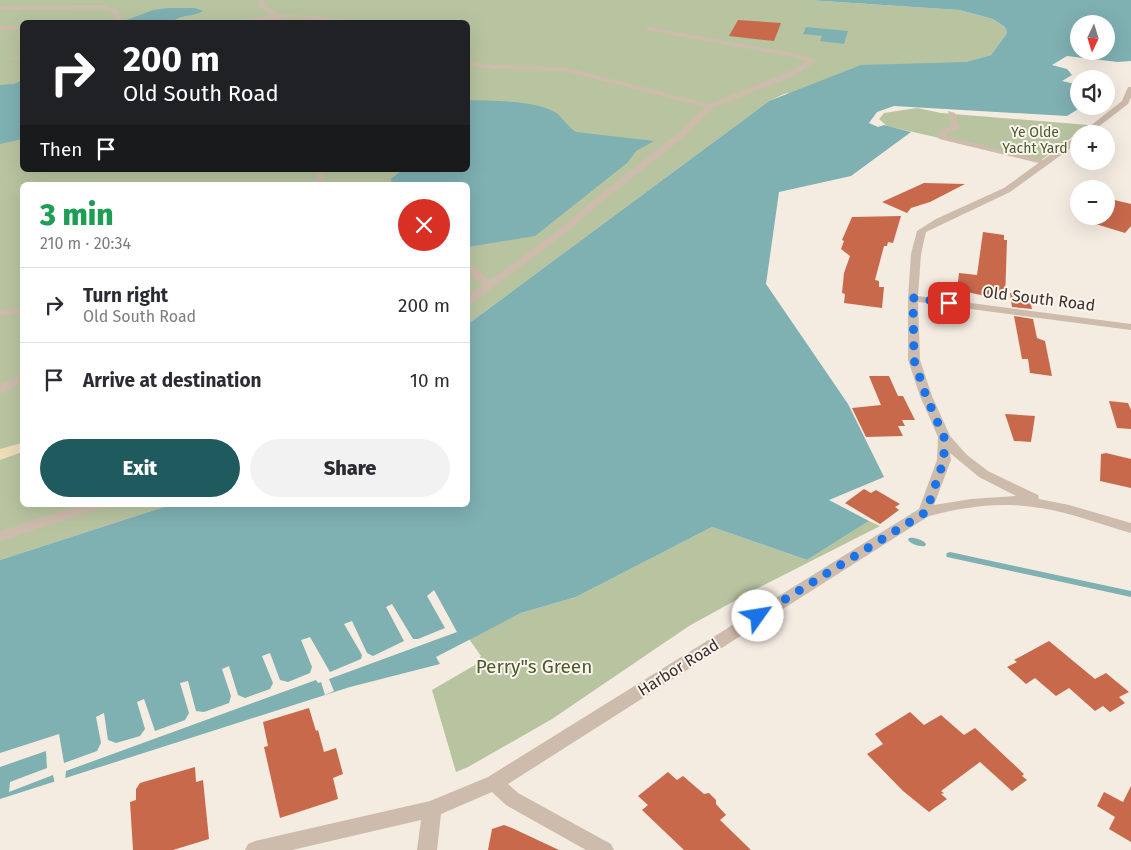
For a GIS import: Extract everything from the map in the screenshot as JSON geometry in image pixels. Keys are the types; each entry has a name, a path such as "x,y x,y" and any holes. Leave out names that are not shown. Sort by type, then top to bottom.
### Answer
{"street":[{"path":"262,0 261,6 273,11 275,19 308,16 335,20"},
{"path":"0,8 102,7 115,11 118,16 117,20"},
{"path":"0,28 17,28"},
{"path":"470,299 563,231 601,198 682,135 710,106 791,74 812,62 809,59 795,55 648,29"},
{"path":"14,58 20,57"},
{"path":"470,63 493,67 564,69 710,106"},
{"path":"1096,125 1125,102 1131,89"},
{"path":"951,113 956,129 944,131 942,137 1047,162"},
{"path":"1070,145 995,196 940,219 922,231 916,254 913,298 914,360 926,396 944,437 956,453 985,476 1015,491 1048,504 1131,528"},
{"path":"470,270 489,285"},
{"name":"Old South Road","path":"913,298 1131,326"},
{"path":"0,313 20,310"},
{"path":"0,390 20,379"},
{"path":"926,512 944,460 944,437"},
{"name":"Harbor Road","path":"255,850 432,809 494,783 926,512 946,506 994,502 1016,501 1048,504"},
{"path":"0,536 90,507"},
{"path":"494,783 512,799 604,850"},
{"path":"427,850 432,809"}],"green space":[{"path":"0,0 808,0 959,10 993,19 1005,27 1007,33 991,55 966,62 784,94 769,101 470,323 470,182 20,182 20,507 164,507 0,560"},
{"name":"Ye Olde Yacht Yard","path":"917,108 941,113 1088,125 1070,125 1070,138 1040,161 887,126 879,119 884,113"},
{"name":"Perry\"s Green","path":"869,521 880,526 756,589 689,626 552,719 456,772 432,690 475,665 481,656 469,639 521,613 576,597 712,527 807,560"}],"sand":[{"path":"20,444 20,453 0,460 0,449"}],"water":[{"path":"808,0 1131,0 1131,61 1101,60 1115,60 1115,15 1070,15 1070,56 1067,56 1052,65 1067,69 1070,73 1070,76 1062,81 1070,83 1070,114 1067,116 894,106 877,112 869,123 878,127 884,125 911,132 851,176 779,192 766,284 848,404 884,477 829,500 869,521 807,560 712,527 576,597 521,613 436,657 440,664 350,687 0,799 0,560 164,507 470,507 470,323 769,101 861,65 966,62 991,55 1007,33 1005,27 993,19 959,10"},
{"path":"195,8 203,11 175,20 127,20 153,10"},
{"path":"806,27 848,31 844,44 820,41 822,36 803,34"},
{"path":"20,81 20,139 0,144 0,85 14,84"},
{"path":"470,100 512,102 544,107 556,113 576,132 654,141 636,151 627,163 535,236 470,247 470,182 392,182 391,179 400,172 470,172"}],"pier":[{"path":"434,590 457,632 329,679 334,691 325,695 321,682 318,683 316,680 66,771 65,781 55,784 53,775 9,792 10,782 47,768 46,751 0,767 0,753 59,734 64,763 97,751 101,743 96,717 104,713 108,740 116,743 140,736 145,729 137,702 144,699 155,731 185,720 189,713 180,683 188,681 196,711 204,712 229,703 231,696 222,669 229,666 238,695 245,698 270,689 273,683 262,656 270,653 280,680 288,682 310,673 312,667 301,640 310,637 330,672 361,659 362,655 344,624 352,621 367,653 373,656 404,641 386,607 392,604 413,639 418,639 445,628 427,596"}],"building":[{"path":"738,20 781,23 774,41 729,36"},
{"path":"924,183 965,184 930,202 911,208 907,213 882,202"},
{"path":"1115,200 1131,204 1131,226 1125,233 1099,225 1115,225"},
{"path":"901,216 893,243 888,242 887,246 884,246 875,280 879,281 879,287 884,287 882,308 844,303 845,294 842,293 844,273 850,256 841,249 844,241 842,240 852,217"},
{"path":"983,232 1004,235 1004,240 1007,240 1005,300 957,290 959,273 977,275"},
{"path":"1010,293 1029,295 1032,309 1012,307"},
{"path":"1014,316 1033,319 1037,338 1045,341 1052,376 1030,373 1028,359 1022,359"},
{"path":"869,376 889,376 898,396 903,396 915,420 902,420 905,426 898,426 903,436 866,437 852,408 881,405"},
{"path":"1109,401 1128,403 1131,410 1131,429 1117,428"},
{"path":"1005,414 1035,416 1031,442 1014,441"},
{"path":"1106,453 1131,459 1131,488 1100,481 1101,454"},
{"path":"864,489 871,493 876,490 900,504 895,507 899,510 880,524 845,503"},
{"path":"1049,641 1095,679 1106,673 1129,692 1119,697 1125,703 1110,712 1103,706 1095,711 1069,688 1056,696 1035,678 1026,684 1007,667 1017,662 1014,660"},
{"path":"309,708 324,752 336,748 343,774 333,778 338,799 280,818 264,747 268,746 263,722"},
{"path":"910,712 924,725 941,715 964,735 975,728 1024,774 1022,776 1027,780 1012,791 980,762 941,791 944,793 941,794 947,799 929,812 903,791 867,754 883,744 875,734"},
{"path":"195,767 196,782 203,780 209,839 173,850 133,850 130,802 136,800 136,789 140,783"},
{"path":"668,772 677,780 683,776 704,794 709,793 726,815 720,820 751,850 684,850 642,810 648,805 638,796"},
{"path":"1131,786 1131,842 1109,829 1115,817 1097,806 1104,792 1123,802"},
{"path":"504,825 559,850 488,850 492,829"}],"waterway":[{"path":"912,540 922,544"},
{"path":"950,555 1131,594"}],"route":[{"path":"758,616 926,512 944,460 944,437 926,396 914,360 913,298 949,303"}]}
